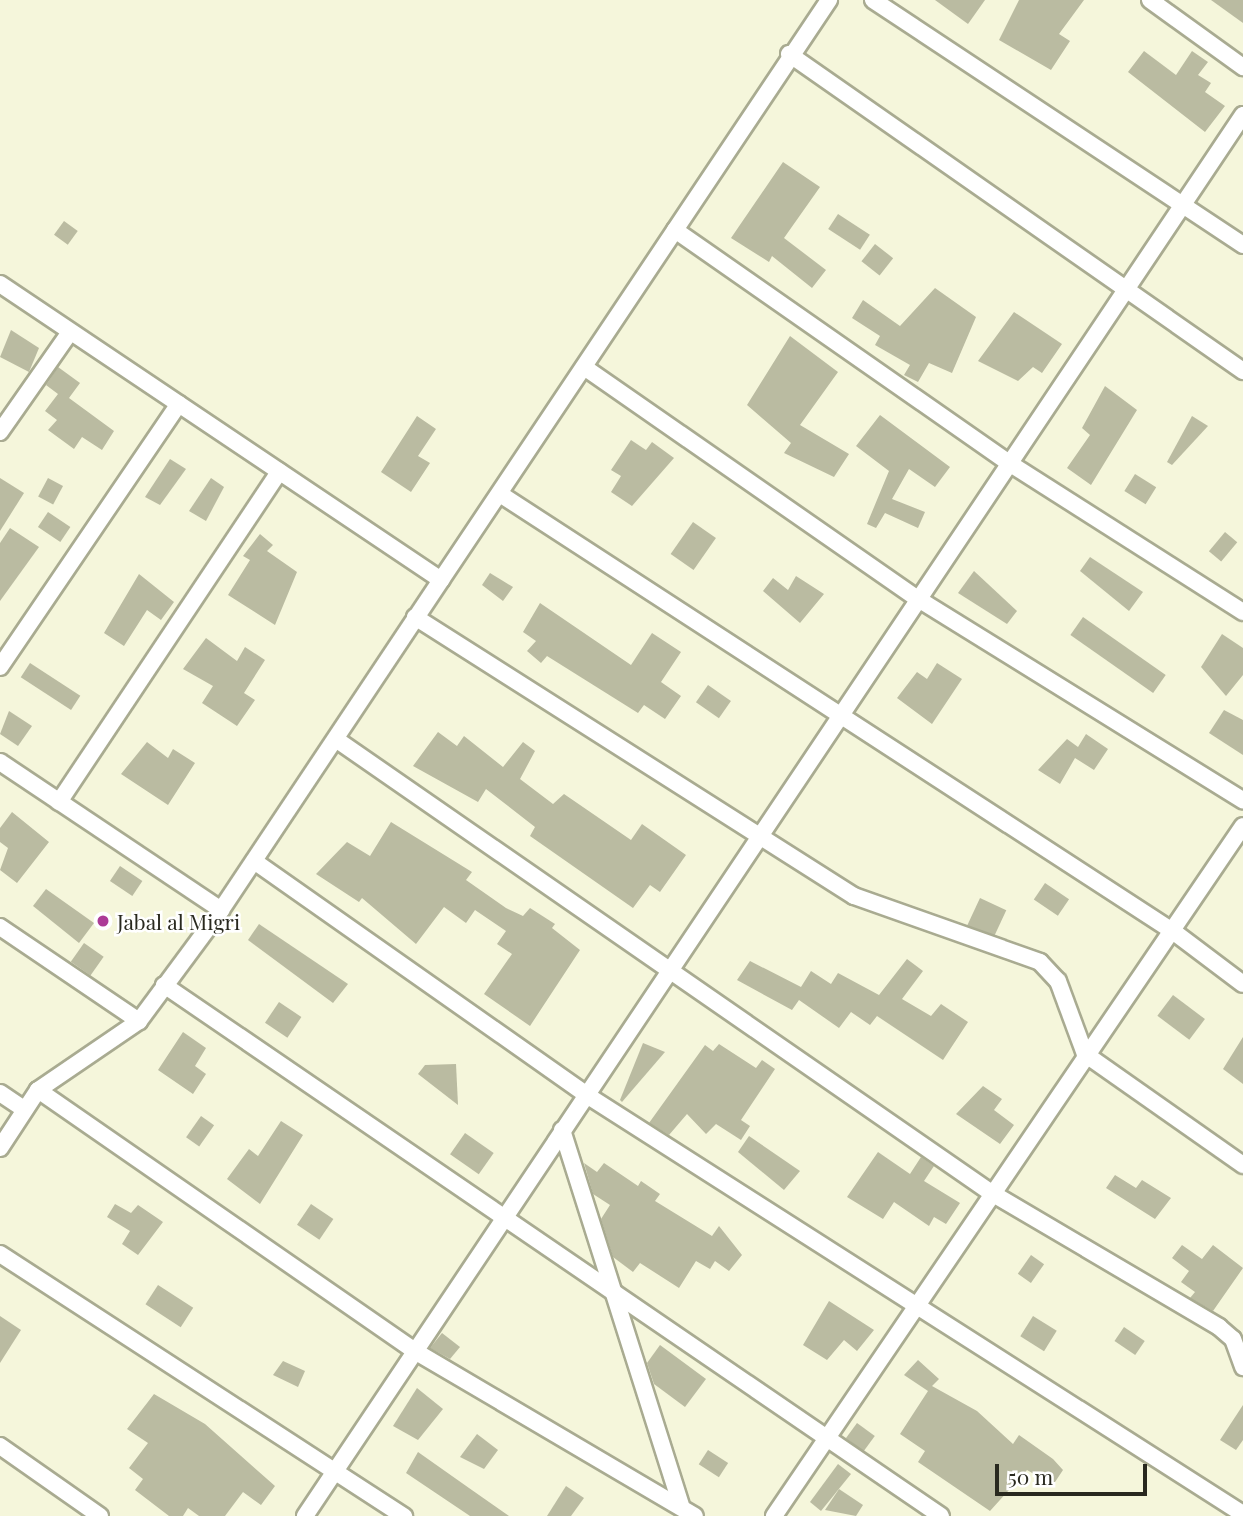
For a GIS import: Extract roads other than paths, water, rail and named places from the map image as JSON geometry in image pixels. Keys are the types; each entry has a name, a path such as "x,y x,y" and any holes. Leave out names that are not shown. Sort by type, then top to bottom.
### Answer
{"street":[{"path":"0,1148 38,1090 139,1021 221,910 337,740 415,617 500,494 789,54 829,0"},
{"path":"873,0 1243,245"},
{"path":"1150,0 1243,67"},
{"path":"789,54 1243,371"},
{"path":"306,1516 413,1350 503,1222 585,1094 760,839 915,597 1006,461 1127,292 1243,115"},
{"path":"675,230 1006,461 1243,612"},
{"path":"0,284 441,580"},
{"path":"0,432 71,331"},
{"path":"584,367 915,597 1243,800"},
{"path":"0,667 179,404"},
{"path":"59,802 279,472"},
{"path":"500,494 837,718 1174,932 1243,984"},
{"path":"415,617 760,839 854,896 1040,962 1058,981 1085,1054 1243,1165"},
{"path":"337,740 990,1192 1219,1327 1233,1339 1243,1367"},
{"path":"0,762 221,910"},
{"path":"774,1516 915,1309 990,1192 1085,1054 1174,932 1243,826"},
{"path":"254,861 585,1094 915,1309 1243,1514"},
{"path":"0,927 139,1021"},
{"path":"164,985 503,1222 831,1435 942,1516"},
{"path":"38,1090 413,1350 681,1505 695,1516"},
{"path":"0,1093 24,1109"},
{"path":"562,1130 681,1505"},
{"path":"0,1254 333,1473 404,1516"},
{"path":"0,1446 100,1516"}],"place":[{"name":"Jabal al Migri","path":"103,921"}]}
